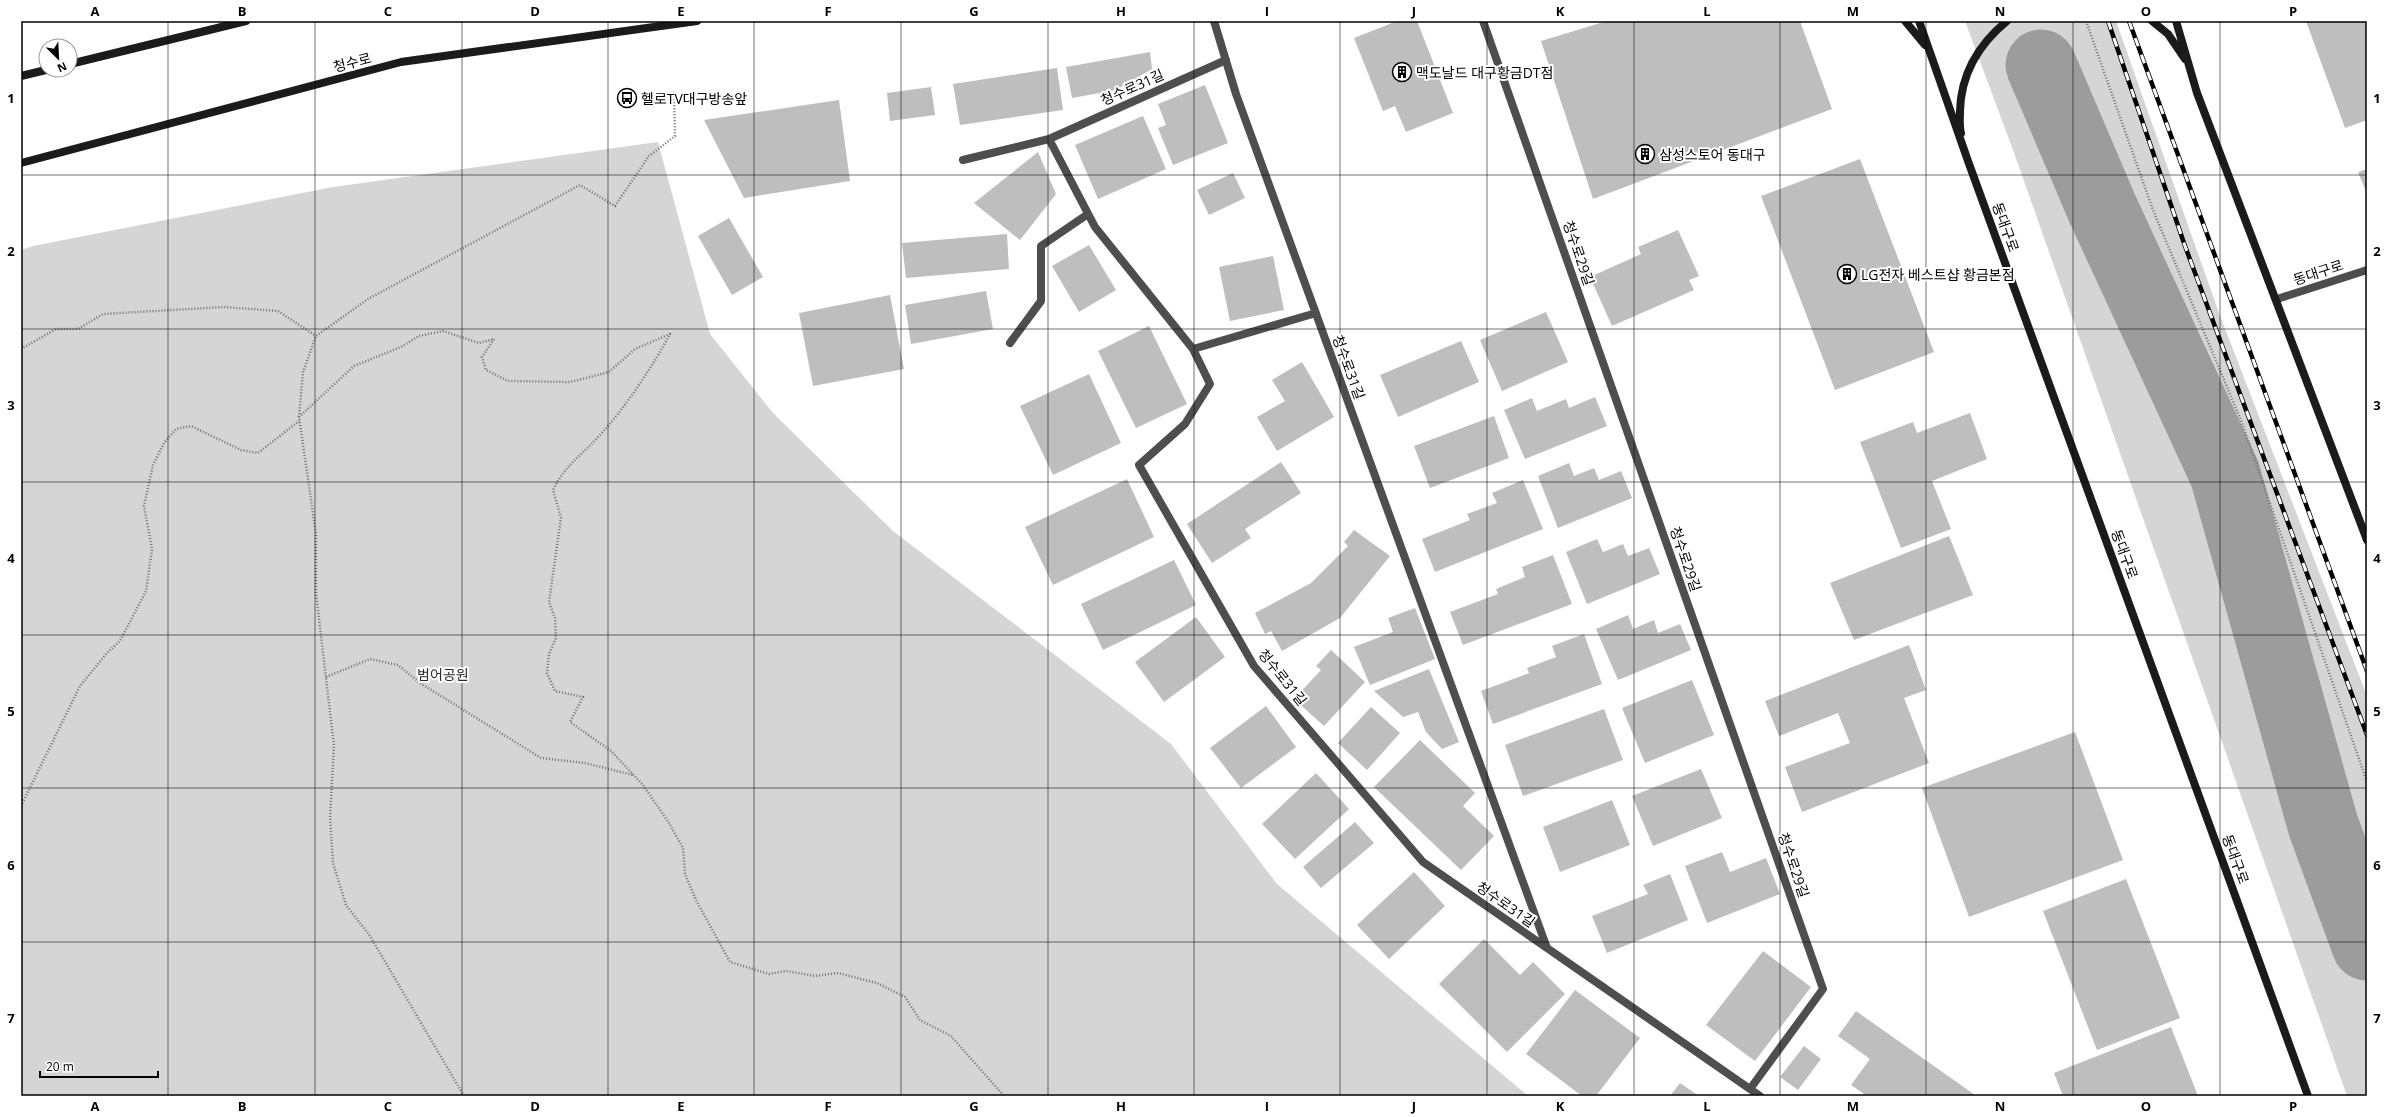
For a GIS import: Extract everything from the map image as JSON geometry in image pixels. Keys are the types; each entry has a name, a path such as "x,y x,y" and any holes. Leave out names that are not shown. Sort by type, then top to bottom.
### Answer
{"main road":[{"path":"78,62 246,21"},
{"name":"청수로","path":"21,163 401,62 697,21"},
{"path":"1905,21 1929,50"},
{"name":"동대구로","path":"1919,21 1968,161 2308,1096"},
{"path":"1968,161 1960,129 1960,95 1971,63 1990,36 2007,21"},
{"path":"2152,21 2168,34 2187,62 2367,540"},
{"path":"2176,21 2198,93"},
{"path":"21,76 38,72"}],"street":[{"name":"청수로31길","path":"1214,21 1236,94 1547,948"},
{"name":"청수로29길","path":"1483,21 1823,988 1750,1089"},
{"name":"청수로31길","path":"963,160 1049,138 1226,60"},
{"name":"청수로31길","path":"1049,138 1096,227 1193,349 1210,384 1185,424 1139,465 1254,666 1422,862 1760,1096"},
{"path":"1010,343 1041,301 1041,246 1088,214"},
{"name":"동대구로","path":"2277,299 2367,270"},
{"path":"1193,349 1316,313"}],"path":[{"path":"2086,21 2154,210 2242,423 2367,782"},
{"path":"464,1096 370,936 346,905 333,863 330,817 334,746 316,592 316,534 299,416 303,372 316,336 368,299 580,185 615,206 649,156 675,136 674,91"},
{"path":"21,349 56,329 78,329 102,314 224,307 278,312 316,336"},
{"path":"299,416 354,366 401,347 420,336 443,331 479,343 494,339 482,357 486,370 508,381 570,382 609,372 635,349 670,334 656,359 601,434 560,474 553,490 561,518 560,539 549,602 555,618 556,638 548,654 547,673 555,691 583,697 570,722 611,751 643,785 683,848 685,874 696,900 730,962 769,974 786,971 814,976 838,973 877,983 905,997 920,1020 951,1036 1004,1096"},
{"path":"21,806 80,686 107,653 120,641 146,591 152,549 144,506 153,466 164,444 176,429 191,426 240,450 258,453 300,421"},
{"path":"326,678 370,658 398,664 420,684 541,758 585,763 633,775"}],"green space":[{"path":"1965,21 2116,21 2219,313 2367,696 2367,1096 2347,1096 2013,150"},
{"name":"범어공원","path":"658,142 710,334 773,413 893,531 1171,744 1277,884 1528,1096 21,1096 21,250 33,246 333,187"}],"building":[{"name":"맥도날드 대구황금DT점","path":"1397,21 1417,21 1453,113 1406,132 1395,106 1383,111 1354,38"},
{"name":"삼성스토어 동대구","path":"1607,21 1800,21 1832,109 1593,199 1541,41"},
{"path":"2306,21 2367,21 2367,120 2345,128"},
{"path":"1150,52 1152,69 1116,90 1072,98 1066,67"},
{"path":"1057,68 1063,110 960,125 953,84"},
{"path":"1205,85 1228,143 1173,165 1158,128 1166,125 1158,104"},
{"path":"931,87 935,115 890,121 887,93"},
{"path":"839,100 850,181 744,198 704,120"},
{"path":"1143,116 1166,169 1098,199 1075,145"},
{"path":"1038,152 1056,194 1020,240 974,203"},
{"name":"LG전자 베스트샵 황금본점","path":"1860,159 1934,352 1835,390 1761,196"},
{"path":"2367,169 2367,194 2358,172"},
{"path":"1233,173 1245,198 1209,215 1197,190"},
{"path":"729,218 763,277 732,295 698,236"},
{"path":"1678,230 1699,276 1689,280 1694,290 1612,326 1590,277 1641,254 1638,247"},
{"path":"1007,234 1009,269 906,278 902,243"},
{"path":"1089,245 1116,290 1079,312 1052,266"},
{"path":"1273,256 1284,310 1230,321 1219,267"},
{"path":"986,291 993,329 911,344 905,305"},
{"path":"890,295 904,369 813,386 799,313"},
{"path":"1546,312 1568,362 1502,391 1480,340"},
{"path":"1149,326 1187,404 1136,428 1098,351"},
{"path":"1461,341 1479,382 1398,417 1380,375"},
{"path":"1302,362 1334,417 1277,451 1257,417 1285,401 1272,380"},
{"path":"1089,374 1121,443 1053,475 1020,406"},
{"path":"1595,397 1607,426 1525,459 1504,410 1532,398 1537,411 1566,399 1569,408"},
{"path":"1970,413 1987,459 1932,481 1951,529 1901,548 1860,442 1913,422 1917,433"},
{"path":"1494,416 1509,458 1430,488 1414,446"},
{"path":"1281,462 1301,493 1245,529 1251,538 1212,563 1187,524"},
{"path":"1569,463 1574,476 1594,468 1599,480 1621,471 1632,498 1558,528 1538,476"},
{"path":"1127,479 1154,537 1053,585 1025,527"},
{"path":"1523,480 1543,529 1435,572 1422,539 1470,520 1467,514 1497,503 1492,493"},
{"path":"1354,530 1390,556 1340,618 1282,651 1271,631 1265,634 1255,613 1311,583 1348,546 1344,542"},
{"path":"1949,536 1973,595 1854,640 1830,583"},
{"path":"1597,539 1603,552 1623,544 1628,556 1649,548 1660,574 1587,604 1566,552"},
{"path":"1553,555 1572,604 1463,645 1450,612 1498,594 1496,589 1525,577 1522,567"},
{"path":"1174,560 1196,605 1103,650 1081,604"},
{"path":"1415,608 1435,659 1370,685 1354,647 1393,632 1388,618"},
{"path":"1628,615 1633,629 1654,620 1658,633 1680,624 1691,650 1618,680 1596,629"},
{"path":"1196,617 1225,657 1164,702 1135,662"},
{"path":"1584,634 1602,684 1493,724 1481,691 1529,673 1527,668 1556,657 1552,646"},
{"path":"1909,645 1926,690 1904,698 1929,763 1802,812 1785,767 1850,743 1838,713 1779,736 1765,701"},
{"path":"1331,650 1365,682 1324,726 1294,699 1321,670 1316,666"},
{"path":"1429,669 1459,742 1442,749 1426,732 1418,712 1403,717 1374,691"},
{"path":"1692,680 1714,735 1645,763 1622,708"},
{"path":"1266,706 1296,747 1241,788 1210,748"},
{"path":"1371,707 1400,733 1367,770 1338,743"},
{"path":"1604,709 1623,760 1523,796 1505,745"},
{"path":"2075,732 2123,860 1969,917 1922,788"},
{"path":"1420,740 1475,793 1463,806 1494,836 1461,870 1374,787"},
{"path":"1701,769 1722,818 1653,846 1632,796"},
{"path":"1316,773 1349,809 1295,859 1262,824"},
{"path":"1612,800 1630,845 1560,872 1543,827"},
{"path":"1355,822 1374,843 1321,888 1303,867"},
{"path":"1722,852 1730,872 1766,858 1780,894 1707,923 1685,866"},
{"path":"1414,872 1445,906 1389,959 1357,925"},
{"path":"1670,874 1688,920 1607,953 1592,916 1648,894 1643,885"},
{"path":"2126,879 2180,1018 2097,1050 2043,911"},
{"path":"1484,939 1520,975 1533,962 1565,994 1507,1052 1439,984"},
{"path":"1763,951 1811,987 1755,1061 1706,1025"},
{"path":"1575,990 1640,1038 1596,1096 1582,1096 1526,1054"},
{"path":"1856,1011 1975,1095 1867,1096 1851,1085 1870,1059 1838,1036"},
{"path":"2171,1027 2198,1096 2063,1096 2054,1073"},
{"path":"1804,1046 1821,1059 1798,1090 1780,1077"},
{"path":"1680,1083 1699,1096 1670,1096"}],"waterway":[{"path":"2041,65 2102,208 2225,474 2323,825 2367,945"}],"railway":[{"path":"2108,21 2185,246 2367,735"},
{"path":"2129,21 2367,671"}],"place":[{"name":"맥도날드 대구황금DT점","path":"1402,72"},
{"name":"헬로TV대구방송앞","path":"627,98"},
{"name":"삼성스토어 동대구","path":"1645,154"},
{"name":"LG전자 베스트샵 황금본점","path":"1847,274"}]}
